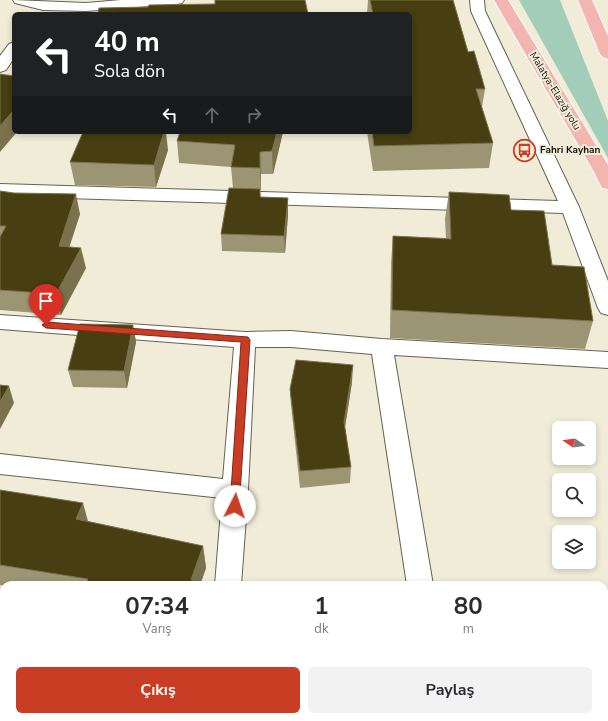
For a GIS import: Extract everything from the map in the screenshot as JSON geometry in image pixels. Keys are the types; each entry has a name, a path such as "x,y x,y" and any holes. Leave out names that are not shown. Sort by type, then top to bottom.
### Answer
{"highway":[{"name":"Malatya-Elazığ yolu","path":"502,0 602,170 608,184"},
{"path":"585,0 608,54"}],"street":[{"path":"20,0 40,10 177,0"},
{"path":"475,4 570,207 608,308"},
{"path":"0,67 12,50"},
{"path":"0,190 570,207"},
{"path":"0,322 245,340 291,339 382,347 608,360"},
{"path":"228,581 236,490 245,340"},
{"path":"382,347 419,581"},
{"path":"0,464 236,490"}],"green space":[{"path":"519,0 560,0 608,121 608,158"}],"building":[{"path":"215,0 305,0 308,12 98,12 99,8 148,7 149,5 215,4"},
{"path":"370,0 453,0 468,52 474,51 485,89 476,89 493,143 374,146 372,134 412,134 412,12 373,12"},
{"path":"0,74 12,76 12,112 0,126"},
{"path":"82,134 163,134 154,165 70,162"},
{"path":"179,134 276,134 272,151 260,152 260,168 231,167 235,145 177,141"},
{"path":"229,188 260,189 260,197 288,198 284,236 221,234"},
{"path":"0,191 14,193 76,194 59,246 81,248 56,294 0,290 0,237 6,226 0,226"},
{"path":"449,192 509,195 511,210 544,211 552,265 584,267 593,321 392,310 393,236 451,239"},
{"path":"80,324 133,325 124,371 68,370"},
{"path":"296,360 353,365 344,422 351,467 300,471 290,389"},
{"path":"0,385 9,386 0,402"},
{"path":"0,490 83,503 76,519 203,546 191,580 196,581 87,581 88,579 0,565"}],"place":[{"name":"Fahri Kayhan","path":"525,150"}],"route":[{"path":"46,325 245,340 235,506"}]}
